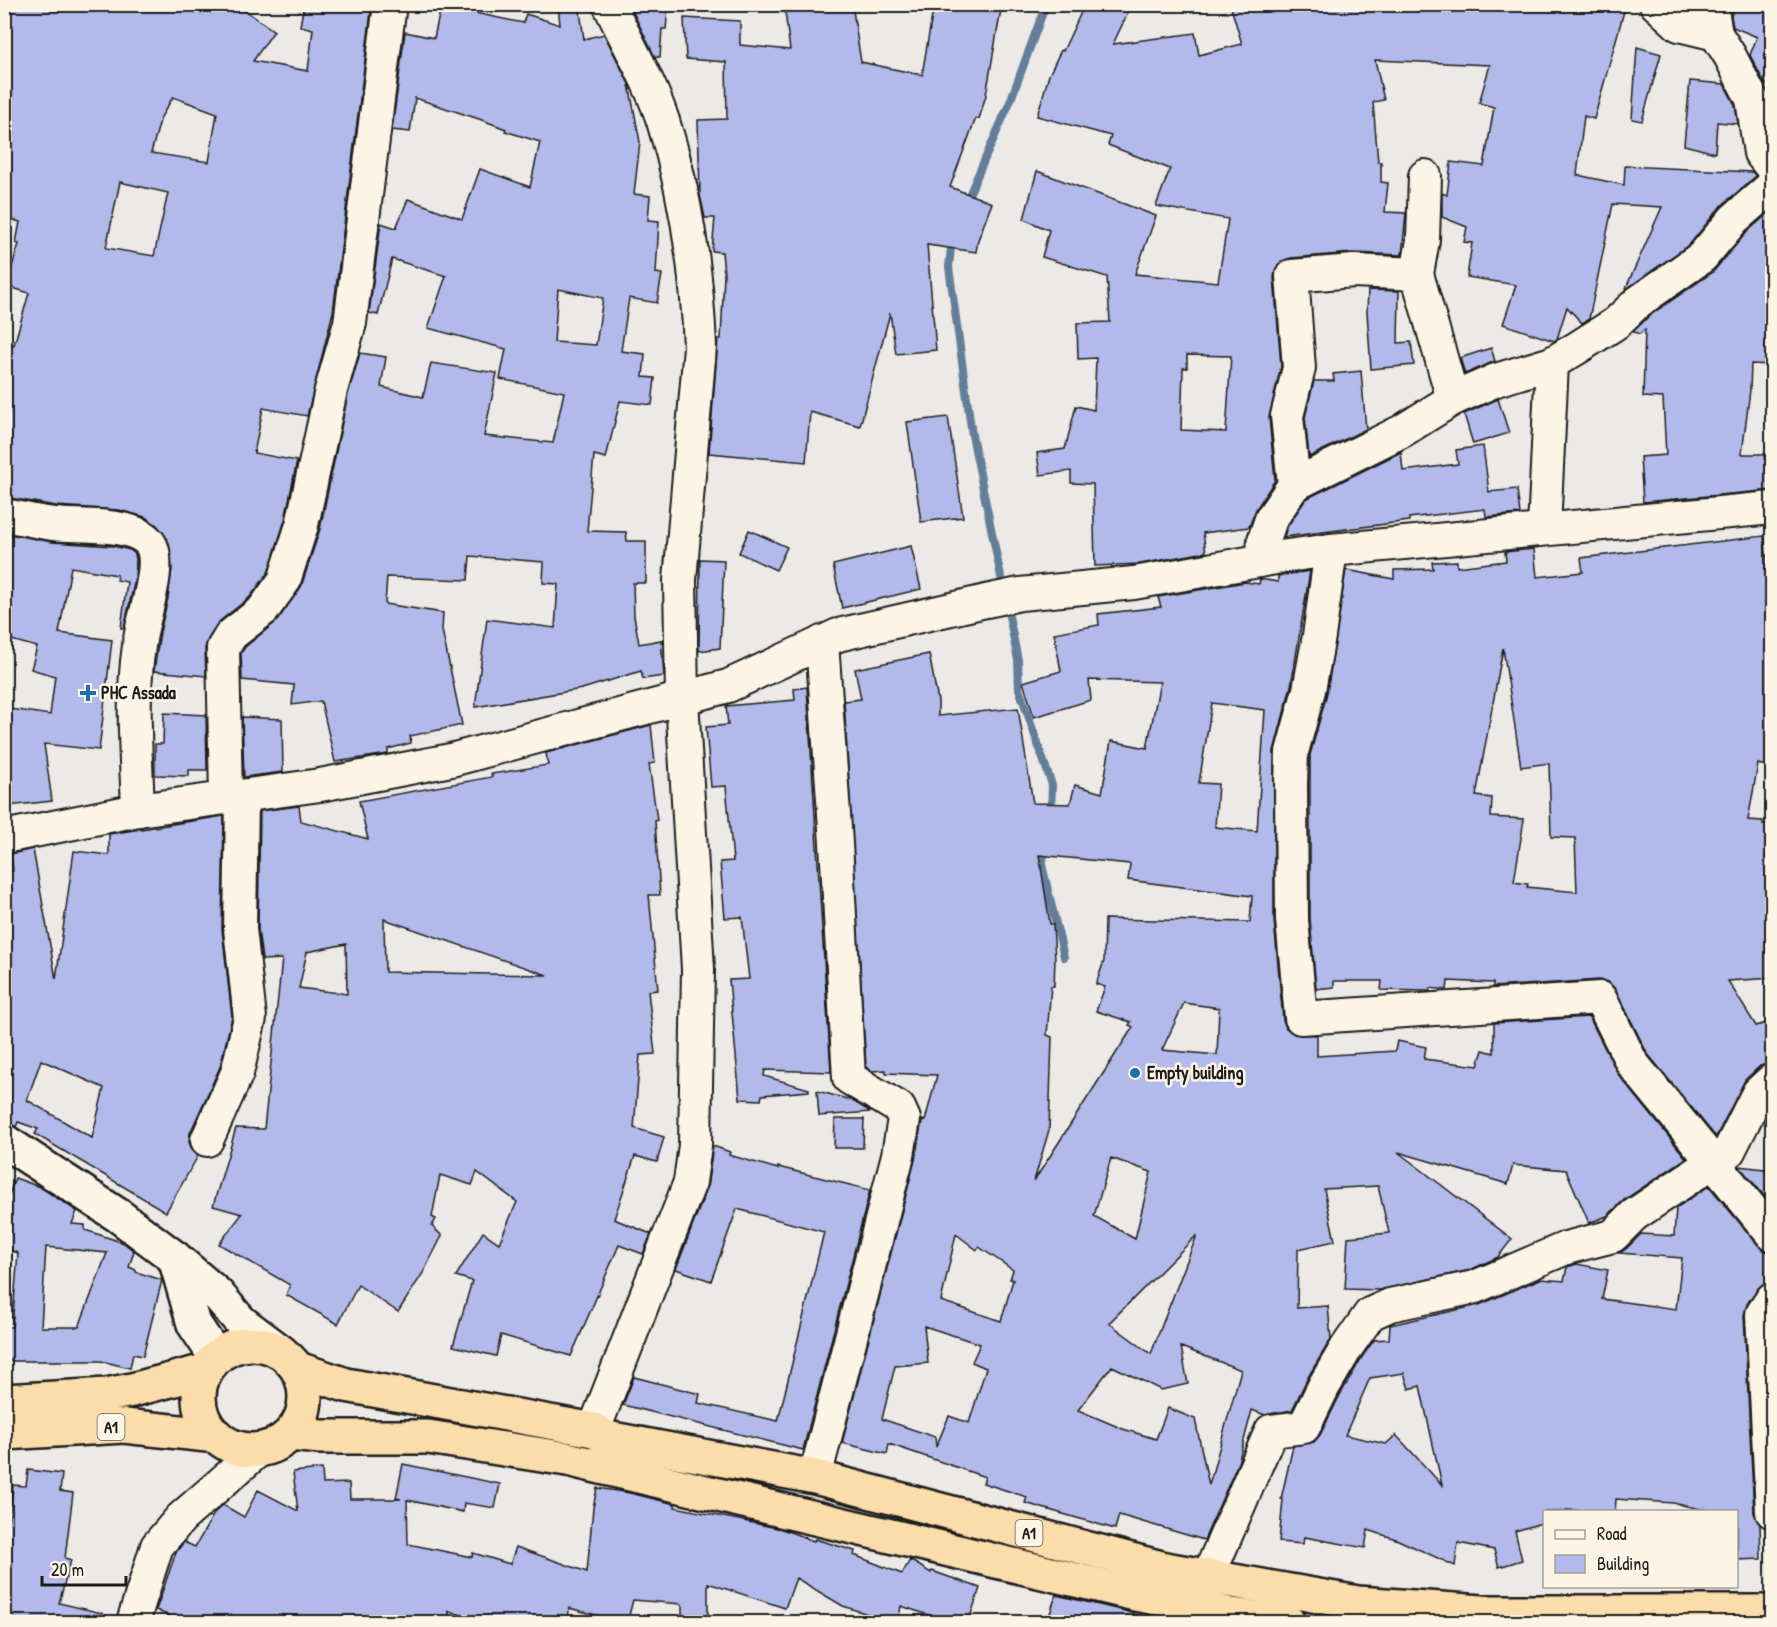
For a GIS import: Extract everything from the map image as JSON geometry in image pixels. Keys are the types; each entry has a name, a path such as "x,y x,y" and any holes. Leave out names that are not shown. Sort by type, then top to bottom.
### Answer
{"highway":[{"path":"248,1344 265,1345 289,1361 304,1386 305,1403 300,1420 290,1434 276,1444 236,1443 205,1423 200,1406 199,1388 211,1364 231,1348 248,1344"},
{"name":"A1","path":"289,1361 346,1385 594,1430 607,1438 815,1477 1165,1569 1199,1602 1231,1615 1288,1623"},
{"name":"A1","path":"4,1401 107,1395 132,1390 211,1364"},
{"name":"A1","path":"4,1433 124,1426 236,1443"},
{"name":"A1","path":"290,1434 321,1437 429,1437 567,1458 1123,1592 1199,1602 1358,1603 1482,1612 1773,1612"}],"street":[{"path":"207,1140 237,1073 250,1018 240,929 234,797 223,648 231,635 263,610 284,581 302,525 332,390 350,323 390,4"},
{"path":"594,1430 690,1182 695,1145 698,969 682,699 680,580 700,347 699,312 688,224 662,121 609,4"},
{"path":"1656,4 1679,25 1713,19 1752,99 1760,153 1773,168"},
{"path":"1425,176 1424,240 1417,274 1453,399"},
{"path":"1262,560 1264,540 1271,519 1294,485 1402,431 1453,399 1496,380 1552,363 1616,323 1638,302 1702,257 1734,219 1773,186"},
{"path":"1294,485 1287,416 1299,368 1292,276 1354,271 1417,274"},
{"path":"1544,529 1552,363"},
{"path":"4,837 138,810 320,784 451,760 728,686 838,635 1020,594 1134,583 1331,550 1773,508"},
{"path":"4,515 54,524 122,530 146,538 153,545 155,567 138,648 135,678 138,810"},
{"path":"1331,550 1309,690 1292,752 1292,920 1301,1018 1600,998 1632,1063 1773,1234"},
{"path":"815,1477 898,1155 904,1119 899,1108 849,1078 822,642"},
{"path":"1199,1602 1271,1431 1304,1427 1324,1386 1370,1314 1412,1299 1475,1287 1566,1248 1613,1236 1634,1215 1729,1151 1758,1093 1773,1080"},
{"path":"4,1141 119,1216 174,1258 217,1294 241,1322 289,1361"},
{"path":"174,1258 194,1324 211,1364"},
{"path":"1773,1299 1762,1314 1773,1512"},
{"path":"133,1623 157,1546 181,1518 206,1495 236,1443"}],"building":[{"path":"4,4 236,4 274,31 253,61 308,71 313,29 300,26 304,4 328,4 351,9 352,4 372,4 333,312 307,416 263,408 254,453 297,461 285,520 268,573 250,597 220,621 208,639 205,648 206,676 154,671 172,569 169,543 157,525 145,517 119,510 56,506 4,497 4,341 14,345 29,293 6,286 19,244 16,243 20,222 4,217","holes":["173,97 217,113 209,162 151,153 161,117","120,182 168,193 154,256 106,248"]},
{"path":"558,4 579,4 584,39 604,34 629,84 640,142 634,194 650,196 648,220 659,221 656,273 662,274 657,303 629,298 621,351 645,354 643,377 655,378 652,405 620,401 606,458 594,455 587,531 626,532 627,541 646,541 646,583 633,583 634,616 639,644 661,640 664,676 643,679 641,671 582,689 475,707 487,619 555,628 558,584 543,583 544,562 470,556 468,580 387,577 385,604 443,613 442,630 462,725 410,736 411,743 388,749 388,754 335,762 321,701 292,705 294,685 242,680 241,653 245,647 277,621 301,587 320,529 348,394 360,353 386,357 381,387 423,397 431,363 497,373 484,436 553,443 564,392 500,379 506,349 428,328 446,276 392,259 378,315 369,313 381,223 396,228 408,199 462,219 480,169 530,187 540,142 415,98 410,132 392,130 405,32 434,38 441,6 523,23 526,14 560,25","holes":["558,289 603,298 596,345 554,342"]},
{"path":"784,4 852,4 861,62 922,75 934,4 1002,4 986,95 979,119 976,118 950,187 992,203 978,240 976,252 927,245 936,350 896,354 890,313 860,426 810,412 806,462 709,453 718,339 721,339 724,274 722,252 712,251 715,218 705,218 700,195 698,120 727,119 726,62 686,59 684,18 740,21 740,45 790,50"},
{"path":"1085,4 1132,4 1113,44 1195,33 1199,55 1242,44 1230,4 1626,4 1594,119 1584,116 1577,175 1624,185 1625,166 1752,172 1756,176 1720,207 1690,244 1625,290 1662,207 1613,204 1589,319 1582,323 1567,307 1557,339 1554,341 1503,324 1516,285 1467,277 1472,243 1464,242 1467,227 1442,217 1442,193 1447,195 1451,162 1484,166 1494,107 1479,103 1490,65 1375,60 1384,100 1373,102 1378,162 1381,162 1381,182 1388,183 1385,212 1406,213 1402,255 1353,253 1291,258 1282,261 1276,268 1274,277 1281,366 1269,417 1275,480 1256,509 1249,527 1203,533 1206,552 1140,564 1095,566 1093,484 1071,483 1071,471 1040,475 1037,453 1065,449 1076,406 1094,410 1096,358 1078,359 1077,323 1110,322 1107,277 1042,257 1049,230 1024,219 1037,171 1156,216 1135,274 1218,282 1228,219 1156,206 1170,169 1108,145 1111,136 1037,116 1049,75 1061,50 1063,51","holes":["1187,355 1231,356 1226,432 1181,430 1183,368 1187,368"]},
{"path":"1735,4 1773,4 1773,87 1765,84 1750,55 1757,37 1733,27 1731,16"},
{"path":"631,5 668,8 666,29 662,29 660,57 655,57"},
{"path":"1637,47 1661,54 1642,121 1632,119"},
{"path":"1690,81 1724,84 1735,105 1738,124 1717,122 1715,153 1684,145"},
{"path":"1773,209 1773,365 1751,364 1742,454 1773,454 1773,490 1643,502 1640,457 1666,455 1663,398 1643,397 1645,329 1640,334 1633,332 1649,316 1713,272 1747,232"},
{"path":"1368,290 1399,291 1398,343 1411,342 1414,365 1371,369 1367,312"},
{"path":"1491,348 1495,361 1465,374 1460,358"},
{"path":"1361,371 1366,429 1309,457 1305,417 1314,381 1334,381 1333,374"},
{"path":"1498,399 1509,433 1473,444 1464,414"},
{"path":"948,417 963,517 921,522 907,422"},
{"path":"1483,446 1489,492 1517,489 1520,514 1486,517 1485,509 1284,537 1287,527 1306,499 1401,452 1403,471 1458,464 1456,450"},
{"path":"749,530 787,547 776,570 739,553"},
{"path":"4,533 52,542 113,546 130,550 135,554 136,559 135,579 124,628 121,628 127,582 117,580 117,575 71,567 59,633 112,640 99,750 44,744 52,801 8,806 4,789 4,708 50,715 55,676 31,669 37,647 4,638"},
{"path":"1764,536 1770,586 1773,586 1773,768 1758,764 1748,820 1773,824 1773,978 1728,981 1756,1026 1773,1021 1773,1063 1760,1066 1745,1080 1715,1136 1647,1053 1616,990 1608,982 1599,980 1493,987 1493,983 1448,981 1447,990 1430,988 1428,991 1381,990 1382,981 1334,981 1334,987 1316,989 1310,919 1310,755 1327,693 1346,570 1394,579 1394,570 1433,569 1432,562 1457,561 1457,567 1506,561 1505,552 1534,549 1537,577 1583,572 1581,558","holes":["1503,648 1521,767 1549,763 1551,837 1575,838 1577,892 1527,887 1528,884 1514,882 1524,819 1491,817 1492,798 1476,796"]},
{"path":"911,546 921,589 842,608 833,565"},
{"path":"700,559 724,560 720,648 699,651"},
{"path":"1310,571 1291,686 1274,751 1274,920 1283,1020 1286,1028 1294,1034 1317,1035 1317,1056 1395,1051 1397,1041 1426,1047 1424,1059 1478,1066 1483,1050 1494,1053 1494,1023 1589,1017 1618,1074 1686,1158 1624,1200 1607,1216 1589,1223 1566,1170 1513,1165 1508,1184 1398,1152 1512,1239 1498,1257 1470,1270 1379,1290 1345,1289 1348,1237 1389,1233 1378,1186 1324,1189 1335,1241 1298,1249 1297,1308 1328,1306 1331,1339 1308,1377 1292,1410 1265,1415 1252,1410 1238,1463 1204,1540 1119,1515 1115,1529 1025,1503 1027,1497 983,1483 985,1477 889,1444 887,1454 842,1443 915,1160 921,1125 923,1120 925,1121 937,1075 886,1073 886,1070 872,1071 866,1067 844,701 861,699 855,669 929,654 938,701 938,716 1018,708 1033,803 1070,804 1075,785 1102,793 1111,741 1147,748 1160,682 1089,680 1091,700 1034,717 1023,682 1061,671 1054,633 1099,625 1098,614 1161,607 1158,597 1245,582 1259,584 1260,579 1278,582 1278,576","holes":["1212,703 1265,710 1257,831 1215,827 1218,784 1199,783","1039,855 1130,864 1128,880 1252,896 1250,922 1105,919 1104,961 1096,984 1105,987 1096,1011 1131,1022 1129,1025 1133,1027 1034,1181 1049,1130 1052,1037 1047,1035 1051,986 1054,986 1053,924 1050,924","1184,1003 1219,1008 1217,1055 1162,1050","1111,1158 1151,1172 1135,1239 1094,1216","956,1234 977,1250 979,1247 1013,1270 1010,1279 1013,1280 1001,1321 941,1301","1197,1235 1157,1338 1151,1354 1109,1323","924,1326 980,1344 972,1362 986,1368 969,1423 949,1416 936,1447 935,1437 882,1419 895,1366 928,1363","1181,1347 1241,1370 1209,1485 1195,1419 1168,1408 1156,1439 1123,1429 1078,1410 1112,1366 1161,1390 1188,1384"]},
{"path":"807,687 831,1072 765,1070 764,1076 809,1089 809,1091 762,1095 761,1100 740,1099 729,980 749,979 742,917 725,918 720,862 733,861 726,786 711,787 706,727 728,725 726,706 795,700 794,689"},
{"path":"164,713 206,715 207,770 189,770 189,776 155,775 155,744 163,744"},
{"path":"242,717 282,719 283,772 244,777"},
{"path":"651,725 655,763 649,764 657,820 655,821 660,895 649,895 658,990 648,991 655,1054 640,1055 634,1128 664,1137 657,1162 635,1156 614,1219 651,1234 643,1254 619,1245 571,1356 501,1335 496,1356 453,1346 472,1281 456,1276 483,1232 499,1243 517,1202 477,1172 472,1185 440,1175 432,1217 436,1219 432,1226 442,1236 423,1273 398,1312 358,1285 338,1324 286,1295 290,1285 219,1244 242,1214 213,1206 236,1128 264,1129 282,959 262,960 258,928 260,811 299,806 301,821 368,839 359,801 492,777 491,774 548,765 546,753","holes":["384,919 547,975 385,972","346,944 347,994 299,988 307,952"]},
{"path":"224,816 222,929 232,1017 220,1067 190,1133 189,1142 192,1150 198,1156 166,1212 35,1134 38,1129 18,1122 16,1127 4,1122 4,870 13,871 11,854 33,849 56,979 74,851 109,855 109,834","holes":["41,1060 104,1088 92,1138 27,1100"]},
{"path":"817,1091 851,1100 871,1112 819,1116"},
{"path":"835,1119 864,1119 863,1148 834,1148"},
{"path":"713,1146 730,1152 729,1155 778,1169 778,1167 870,1190 803,1450 623,1405 634,1377 700,1394 698,1403 778,1421 824,1232 737,1209 711,1281 676,1269 707,1188"},
{"path":"1739,1166 1773,1170 1773,1206"},
{"path":"15,1178 40,1187 77,1211 72,1224 85,1225 85,1230 124,1243 134,1251 129,1267 136,1272 162,1280 143,1356 133,1354 130,1368 101,1361 4,1361 4,1327 12,1327 18,1253 4,1248 4,1208","holes":["46,1247 107,1253 79,1327 41,1327"]},
{"path":"1709,1186 1758,1245 1765,1251 1773,1252 1773,1281 1764,1283 1757,1289 1747,1304 1744,1315 1754,1513 1760,1524 1761,1559 1738,1560 1738,1510 1700,1509 1673,1503 1616,1499 1615,1510 1543,1510 1543,1523 1515,1531 1522,1560 1499,1567 1494,1550 1458,1543 1455,1566 1396,1539 1368,1530 1365,1548 1304,1537 1303,1544 1279,1542 1283,1499 1281,1499 1293,1446 1314,1442 1320,1435 1340,1395 1374,1340 1389,1339 1390,1325 1479,1305 1540,1279 1564,1281 1567,1267 1577,1264 1608,1270 1602,1299 1676,1309 1682,1258 1619,1253 1641,1234 1674,1236 1676,1208","holes":["1404,1373 1409,1389 1420,1386 1442,1485 1396,1435 1386,1444 1345,1435 1370,1378"]},
{"path":"403,1464 500,1484 495,1508 464,1503 463,1512 407,1500 408,1544 472,1557 473,1553 510,1564 516,1547 587,1572 597,1488 630,1493 675,1504 675,1507 782,1529 814,1541 815,1539 855,1551 854,1555 902,1574 910,1560 931,1573 932,1571 980,1588 968,1623 953,1623 901,1606 898,1623 895,1623 843,1606 796,1578 785,1608 708,1583 708,1623 682,1623 682,1604 633,1600 627,1623 569,1608 568,1623 523,1620 522,1623 487,1623 449,1611 448,1623 184,1623 156,1610 176,1552 184,1542 195,1547 215,1512 223,1505 244,1517 258,1490 298,1511 293,1472 322,1469 323,1484 349,1483 350,1499 401,1499 396,1498"},
{"path":"28,1470 62,1474 60,1491 73,1493 65,1558 71,1560 59,1603 102,1613 101,1623 21,1623 4,1618 4,1553 13,1485 26,1486"},
{"path":"1056,1595 1125,1611 1148,1619 1147,1623 1047,1623"}],"waterway":[{"path":"965,204 1010,102 1046,4"},
{"path":"952,238 949,267 972,435 1018,660 1019,689 1052,785 1051,813"},
{"path":"1046,846 1042,865 1064,957"}],"place":[{"name":"PHC Assada","path":"88,693"},
{"name":"Empty building","path":"1135,1073"}]}
